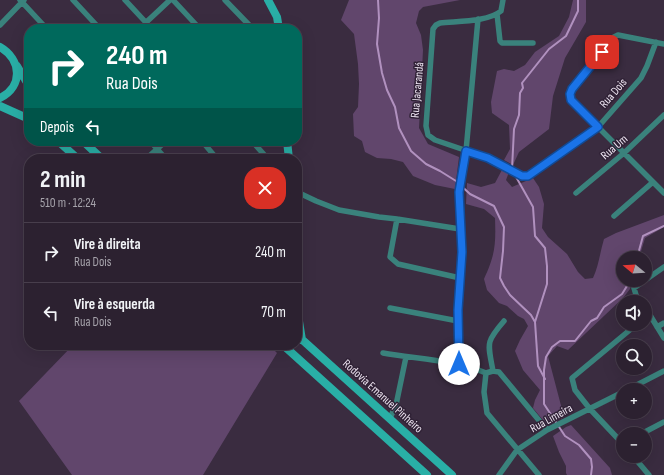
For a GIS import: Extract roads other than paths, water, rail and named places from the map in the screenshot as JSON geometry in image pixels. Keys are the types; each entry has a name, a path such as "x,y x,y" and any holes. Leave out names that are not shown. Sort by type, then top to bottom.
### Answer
{"main road":[{"path":"268,0 277,17 278,24"},
{"path":"0,46 8,51 24,77"},
{"path":"0,98 9,92 16,81 17,74 14,60"},
{"path":"0,106 24,117"},
{"path":"64,146 72,154"},
{"path":"88,146 97,154"},
{"name":"Rodovia Emanuel Pinheiro","path":"302,340 452,475"},
{"path":"290,350 427,475"}],"street":[{"path":"73,0 95,24"},
{"path":"125,0 146,22 171,0 195,24"},
{"path":"225,0 248,24"},
{"path":"459,364 458,321 462,252 459,192 466,151 478,20 497,14 501,11 503,0"},
{"path":"0,25 22,1 43,24"},
{"path":"497,14 500,41 502,43 533,43"},
{"name":"Rua Jacarandá","path":"466,151 435,140 428,135 426,126 434,29 436,25 440,23 478,20"},
{"path":"664,44 618,35 614,36 572,89 570,94 571,100 664,193"},
{"name":"Rua Dois","path":"466,151 488,158 522,176 532,174 598,127 641,78 656,42"},
{"name":"Rua Um","path":"576,193 624,153 664,115"},
{"path":"154,146 162,154"},
{"path":"152,154 160,146"},
{"path":"206,146 213,154"},
{"path":"256,146 264,154"},
{"path":"614,216 653,182"},
{"path":"302,194 339,210 460,229"},
{"path":"397,219 390,257 398,264 460,278"},
{"path":"636,295 634,288 664,267"},
{"path":"390,308 458,321"},
{"path":"652,320 658,327 664,338"},
{"path":"493,371 489,341 492,334 504,321"},
{"path":"658,327 664,323"},
{"path":"616,436 590,409 575,390 572,378 629,331"},
{"path":"383,353 459,364 474,368 486,374 493,371 499,372 547,430"},
{"path":"390,418 396,405 406,357"},
{"path":"641,383 664,371"},
{"path":"486,374 484,392 487,412 539,475"},
{"name":"Rua Limeira","path":"499,475 518,450 547,430 616,396"},
{"path":"652,428 664,422"},
{"path":"639,463 648,475"}],"waterway":[{"path":"378,0 379,18 377,44 382,73 387,90 395,107 399,128 411,151 426,164 456,181 470,194 494,206 504,227 500,278 510,295 531,315 535,322"},
{"path":"512,169 514,129 519,115 520,93 523,88 522,83 549,49 566,36 578,11 578,0"},
{"path":"515,175 533,207 535,236 545,248 547,284 535,322 538,366 545,379"},
{"path":"639,251 643,236 664,226"},
{"path":"591,475 591,459 579,445 565,436 544,404 544,370 546,357 552,347 560,341 575,341 591,321 597,318 604,307 622,294 626,287"}]}
